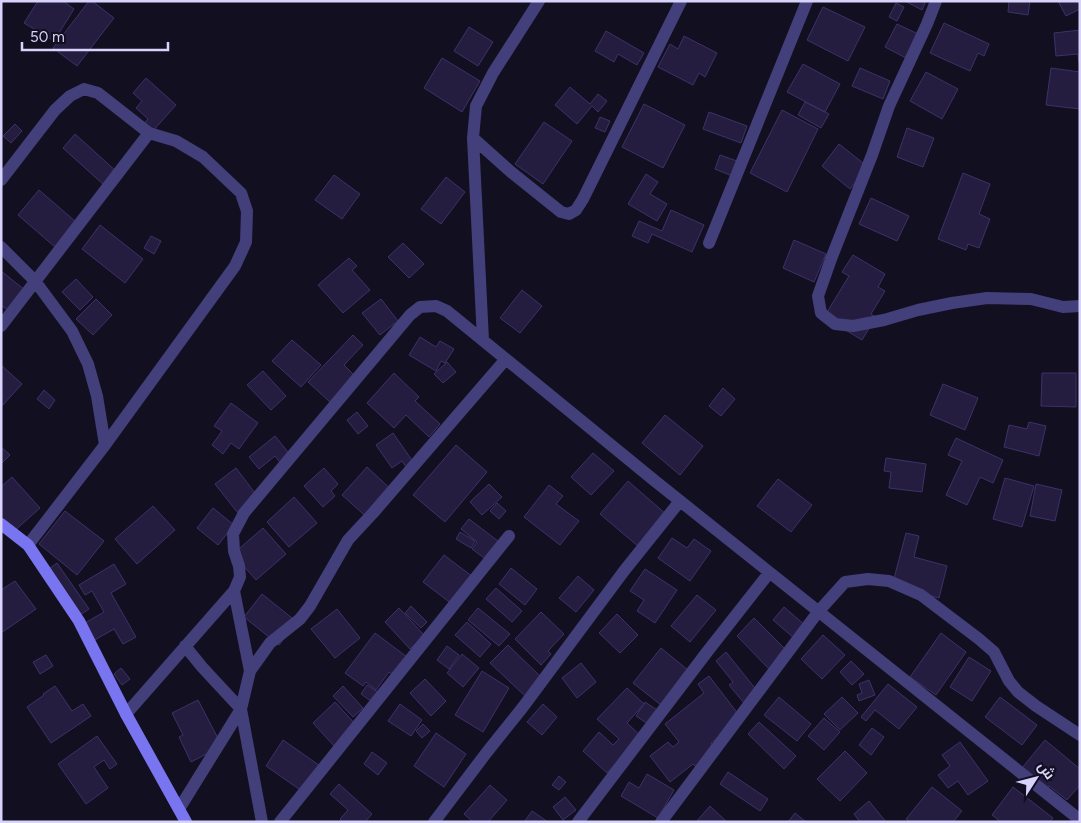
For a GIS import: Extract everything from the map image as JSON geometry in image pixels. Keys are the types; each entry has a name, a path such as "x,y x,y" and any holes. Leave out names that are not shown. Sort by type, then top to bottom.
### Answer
{"street":[{"path":"483,340 473,138 476,106 492,73 539,1"},
{"path":"473,138 511,172 561,212 570,214 576,210 582,199 681,1"},
{"path":"710,243 807,1"},
{"path":"936,1 889,106 831,259 818,296 821,313 835,324 853,326 884,320 918,310 987,298 1031,300 1063,307 1080,306"},
{"path":"1,180 56,110 70,96 84,89 98,93 149,133 176,141 203,157 241,193 247,211 246,242 235,266 105,445 28,545"},
{"path":"1,326 149,133"},
{"path":"1,247 35,281 72,331 88,364 97,396 105,445"},
{"path":"126,714 234,591 240,577 240,566 234,551 233,534 244,513 410,315 420,307 436,306 447,311 680,502 1080,820"},
{"path":"179,809 241,709 250,671 270,643 300,619 310,606 348,540 506,359"},
{"path":"434,822 523,707 624,571 680,502"},
{"path":"1,524 28,545 78,621 126,714 186,822"},
{"path":"280,822 509,536"},
{"path":"578,822 701,660 770,573"},
{"path":"661,822 818,612 845,582 868,579 889,581 921,595 980,639 994,652 1009,681 1018,692 1080,735"},
{"path":"234,591 250,671"},
{"path":"185,646 241,709 262,822"}],"building":[{"path":"38,1 63,1 74,9 54,41 24,23"},
{"path":"89,1 92,1 114,18 77,66 53,48"},
{"path":"905,1 926,1 922,10"},
{"path":"1009,1 1030,1 1028,15 1008,12"},
{"path":"1058,1 1080,1 1080,9 1066,16"},
{"path":"896,3 904,7 897,21 889,17"},
{"path":"823,7 865,27 848,61 807,40"},
{"path":"944,23 989,44 984,56 978,53 970,71 930,53"},
{"path":"897,24 918,34 906,58 885,47"},
{"path":"469,27 493,42 478,66 454,51"},
{"path":"1080,30 1080,63 1078,54 1056,56 1054,33"},
{"path":"606,31 644,53 637,65 618,54 614,62 595,51"},
{"path":"684,36 717,53 705,77 699,73 693,85 658,67 670,44 678,49"},
{"path":"442,58 480,81 462,112 424,88"},
{"path":"803,64 840,84 825,112 787,92"},
{"path":"860,68 890,81 883,99 852,86"},
{"path":"1051,68 1080,72 1080,109 1046,105"},
{"path":"926,72 958,89 942,119 910,101"},
{"path":"146,78 176,105 151,133 143,125 148,119 136,108 142,101 133,93"},
{"path":"570,87 590,104 598,94 607,101 598,112 592,106 577,124 555,105"},
{"path":"805,102 829,114 821,128 798,115"},
{"path":"644,104 685,125 663,168 622,147"},
{"path":"782,110 818,129 787,192 750,173"},
{"path":"709,112 747,126 741,143 703,129"},
{"path":"600,117 610,121 605,132 595,128"},
{"path":"544,122 572,141 543,184 515,164"},
{"path":"15,124 22,131 11,143 3,136"},
{"path":"907,128 934,138 923,167 897,157"},
{"path":"75,134 117,172 105,186 63,148"},
{"path":"839,144 868,167 850,189 822,166"},
{"path":"720,155 737,161 732,176 715,169"},
{"path":"963,173 990,184 979,214 990,219 979,248 968,244 966,250 938,239"},
{"path":"646,174 658,182 650,194 667,204 657,221 628,204"},
{"path":"334,175 360,194 342,219 315,200"},
{"path":"446,177 465,192 441,224 421,209"},
{"path":"39,190 76,222 55,247 18,215"},
{"path":"871,198 909,216 897,241 859,224"},
{"path":"671,210 704,225 692,252 652,234 648,243 632,236 639,221 662,231"},
{"path":"100,225 143,259 125,283 82,249"},
{"path":"151,236 161,241 154,254 144,248"},
{"path":"794,240 826,254 814,282 783,268"},
{"path":"403,243 424,264 409,278 388,257"},
{"path":"853,255 885,274 878,287 885,291 871,314 876,317 862,340 824,317 849,276 842,272"},
{"path":"349,258 357,266 352,270 370,290 343,313 318,285"},
{"path":"1,271 25,290 9,311 1,305"},
{"path":"76,279 93,297 80,310 62,292"},
{"path":"522,290 542,306 520,333 500,318"},
{"path":"96,299 112,315 93,335 76,319"},
{"path":"381,299 398,321 380,335 362,313"},
{"path":"353,335 363,345 344,365 355,376 330,402 308,382"},
{"path":"420,337 436,347 440,341 454,349 445,363 441,361 436,371 409,355"},
{"path":"292,340 321,365 301,387 272,361"},
{"path":"447,362 456,372 443,383 434,374"},
{"path":"1,365 22,384 1,407"},
{"path":"263,371 286,396 271,410 247,385"},
{"path":"394,373 419,397 415,401 440,424 429,437 406,415 394,428 367,403"},
{"path":"1042,373 1076,373 1076,407 1041,406"},
{"path":"943,384 978,398 965,430 930,415"},
{"path":"723,388 735,399 721,416 709,406"},
{"path":"44,390 55,400 49,409 37,399"},
{"path":"231,403 258,423 239,449 231,443 223,454 212,445 222,431 214,426"},
{"path":"357,412 368,426 358,434 347,420"},
{"path":"665,415 703,446 680,475 642,443"},
{"path":"1029,422 1046,426 1039,456 1004,447 1009,425 1027,429"},
{"path":"393,433 414,463 407,468 402,461 392,468 376,445"},
{"path":"275,436 292,457 282,465 275,456 259,469 249,457"},
{"path":"956,438 1003,460 993,483 980,477 967,505 946,495 962,461 948,455"},
{"path":"456,445 487,472 445,522 413,495"},
{"path":"1,447 10,455 1,464"},
{"path":"593,453 614,471 591,495 571,477"},
{"path":"886,458 926,464 922,492 889,488 891,472 884,471"},
{"path":"367,467 396,494 371,521 342,495"},
{"path":"236,468 261,501 241,517 215,484"},
{"path":"324,468 338,484 331,491 335,496 323,507 304,486"},
{"path":"12,477 40,508 12,533 1,522 1,487"},
{"path":"1005,478 1034,486 1022,527 993,519"},
{"path":"778,479 812,505 791,532 757,506"},
{"path":"628,481 667,515 639,547 600,514"},
{"path":"489,484 502,497 482,515 470,502"},
{"path":"1036,484 1062,490 1055,521 1030,516"},
{"path":"549,485 563,496 556,504 579,521 560,545 524,517"},
{"path":"294,497 317,523 289,547 267,522"},
{"path":"497,503 506,511 499,519 490,511"},
{"path":"153,506 175,530 137,564 115,539"},
{"path":"213,508 234,525 218,545 197,528"},
{"path":"65,511 104,541 77,575 39,544"},
{"path":"469,519 498,541 484,558 472,549 477,542 461,529"},
{"path":"263,528 286,554 256,580 233,554"},
{"path":"460,532 475,541 471,548 456,539"},
{"path":"906,533 919,536 914,557 947,566 939,598 892,586"},
{"path":"672,538 687,548 694,539 711,551 690,581 658,558"},
{"path":"444,555 473,577 452,604 423,582"},
{"path":"57,563 89,609 77,617 46,571"},
{"path":"114,564 126,584 111,593 136,637 123,644 114,629 93,641 83,624 104,612 92,591 85,595 79,585"},
{"path":"511,568 537,589 525,605 499,584"},
{"path":"645,569 677,590 655,623 637,611 644,600 630,591"},
{"path":"578,576 594,590 576,612 559,598"},
{"path":"15,581 36,609 1,633 1,590"},
{"path":"496,588 522,611 512,622 486,599"},
{"path":"262,594 297,622 279,645 244,617"},
{"path":"697,595 716,610 690,642 671,626"},
{"path":"411,606 427,622 421,628 405,613"},
{"path":"784,607 806,626 795,639 773,620"},
{"path":"399,608 424,635 410,649 385,622"},
{"path":"478,608 510,634 499,646 468,620"},
{"path":"337,609 360,638 335,658 311,629"},
{"path":"541,612 564,634 548,651 551,654 541,665 515,639"},
{"path":"617,614 638,635 620,653 599,633"},
{"path":"754,618 788,652 770,670 737,636"},
{"path":"467,622 491,644 480,657 455,635"},
{"path":"375,633 407,657 393,675 389,672 376,690 366,682 363,686 345,673"},
{"path":"941,633 966,652 936,695 910,677"},
{"path":"823,635 845,655 822,679 801,659"},
{"path":"508,645 542,678 525,696 490,663"},
{"path":"447,646 459,655 449,669 437,660"},
{"path":"661,648 694,675 666,709 633,683"},
{"path":"726,652 758,692 744,703 729,685 733,682 716,661"},
{"path":"462,654 479,668 463,687 447,673"},
{"path":"46,655 53,666 40,674 33,662"},
{"path":"969,657 991,671 972,701 950,687"},
{"path":"851,661 864,674 852,685 840,672"},
{"path":"581,663 596,682 577,698 562,678"},
{"path":"121,668 130,679 122,685 114,674"},
{"path":"482,671 509,688 483,732 455,715"},
{"path":"709,676 742,719 711,743 719,753 698,769 693,764 670,782 650,756 668,742 673,747 679,742 665,724 704,693 698,684"},
{"path":"425,679 446,701 431,716 410,693"},
{"path":"869,680 875,695 859,701 857,695 862,693 859,684"},
{"path":"888,684 917,707 899,729 875,710 866,721 861,717"},
{"path":"367,685 379,693 372,702 361,694"},
{"path":"55,686 72,711 83,704 91,716 51,743 27,707"},
{"path":"343,686 363,708 353,717 333,696"},
{"path":"627,688 644,704 627,723 643,738 624,754 607,773 583,751 599,732 613,745 619,739 597,719"},
{"path":"779,697 811,724 797,741 764,715"},
{"path":"842,697 858,713 840,730 824,714"},
{"path":"1000,697 1037,725 1022,745 985,717"},
{"path":"198,700 222,746 191,762 179,737 183,735 172,713"},
{"path":"335,702 357,726 335,747 313,723"},
{"path":"645,702 660,712 651,726 636,716"},
{"path":"400,704 422,720 411,736 388,721"},
{"path":"543,704 557,717 542,735 527,722"},
{"path":"824,718 840,732 824,750 808,736"},
{"path":"759,722 796,756 784,769 748,734"},
{"path":"423,724 430,731 422,738 416,731"},
{"path":"872,728 884,737 871,755 859,745"},
{"path":"436,733 466,754 444,787 414,766"},
{"path":"97,736 117,764 110,769 104,760 94,767 108,788 86,804 58,764"},
{"path":"283,740 323,768 306,794 266,766"},
{"path":"1045,740 1080,769 1080,785 1067,800 1049,786 1042,795 1017,774"},
{"path":"960,742 988,781 968,795 958,781 948,788 938,775 950,766 942,755"},
{"path":"845,751 867,773 840,801 817,779"},
{"path":"372,752 387,763 378,775 364,764"},
{"path":"728,772 768,799 760,811 720,784"},
{"path":"647,774 674,790 658,818 621,796 629,782 639,788"},
{"path":"559,776 566,782 559,790 552,785"},
{"path":"339,784 372,814 365,822 343,822 340,819 348,810 330,794"},
{"path":"490,785 507,800 488,822 473,822 464,814"},
{"path":"932,787 962,811 953,822 910,822 906,819"},
{"path":"1013,787 1053,818 1050,822 1001,822 992,815"},
{"path":"565,797 576,810 563,820 553,807"},
{"path":"869,801 886,822 860,822 854,814"},
{"path":"710,806 727,822 696,822"},
{"path":"532,811 548,822 524,822"},
{"path":"795,813 806,822 788,822"}]}
